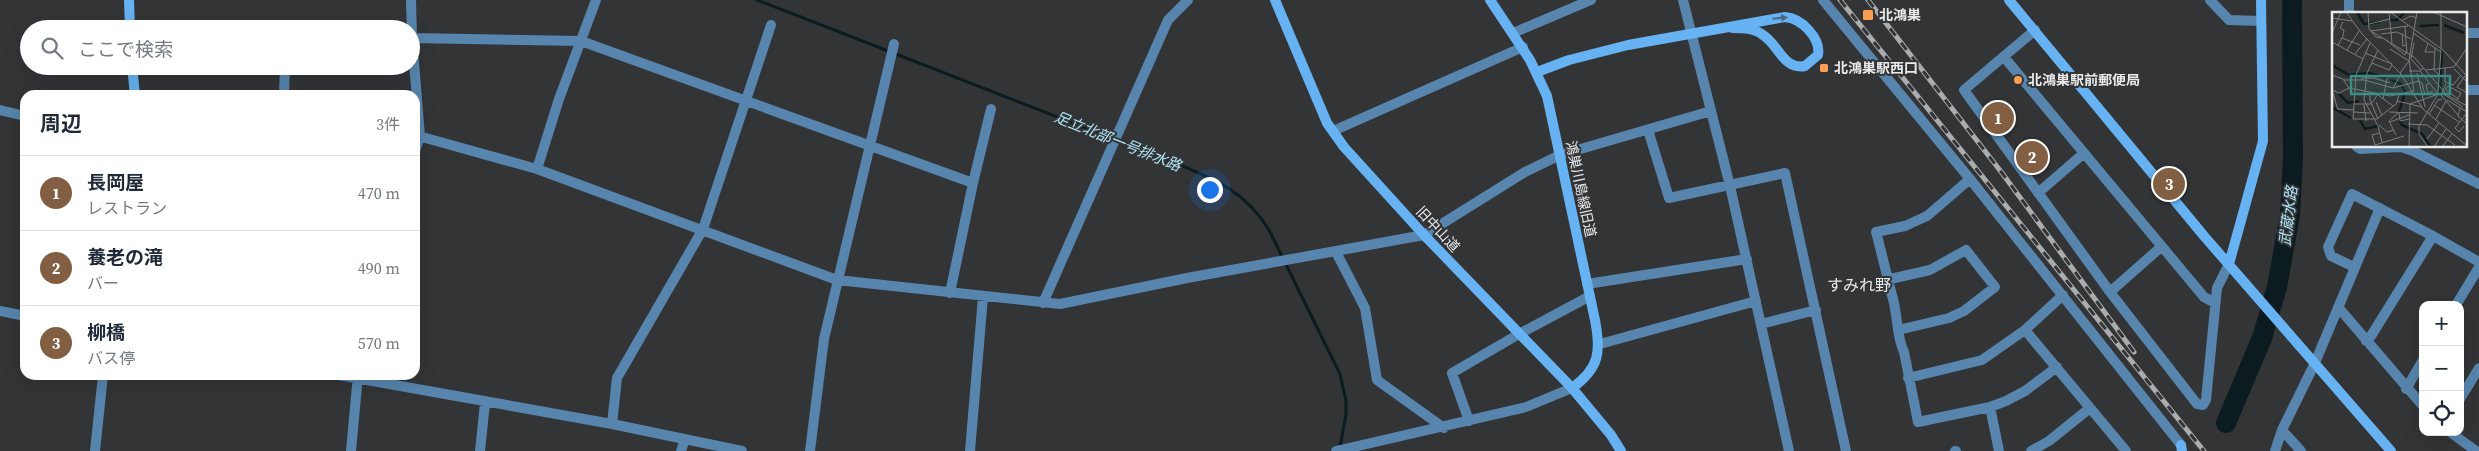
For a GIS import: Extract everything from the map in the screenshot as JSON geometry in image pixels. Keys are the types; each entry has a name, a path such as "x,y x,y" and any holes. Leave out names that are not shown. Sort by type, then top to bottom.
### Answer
{"street":[{"path":"128,0 129,20"},
{"path":"411,0 411,20"},
{"path":"537,169 559,99 596,0"},
{"path":"1043,303 1168,20 1188,0"},
{"name":"旧中山道","path":"1274,0 1333,131 1344,147 1424,235 1572,388 1611,435 1621,451"},
{"name":"鴻巣川島線旧道","path":"1490,0 1537,72 1547,96 1600,344"},
{"path":"1513,33 1591,0"},
{"path":"1683,0 1730,186 1790,451"},
{"path":"1823,0 2063,294 2182,448"},
{"path":"2009,0 2314,365 2391,451"},
{"path":"2210,0 2229,20 2262,21"},
{"path":"2034,30 1964,90 2110,292 2197,404 2203,405 2206,400 2217,288 2231,266 2263,141 2261,0"},
{"path":"1537,72 1599,52 1790,17 1802,23 1817,41 1818,55 1805,66 1793,67 1784,60 1771,41 1762,34 1753,30 1732,28"},
{"path":"612,424 617,378 703,229 771,25"},
{"path":"2466,33 2479,33"},
{"path":"420,38 581,41 973,183"},
{"path":"810,451 824,339 894,45"},
{"path":"1333,131 1522,47"},
{"path":"2004,57 2161,247 2204,297 2215,303"},
{"path":"133,75 134,90"},
{"path":"284,90 285,75"},
{"path":"413,75 414,90"},
{"path":"2466,90 2479,90"},
{"path":"950,293 991,109"},
{"path":"0,110 20,115"},
{"path":"420,137 537,169 837,280 1060,304 1187,278 1424,235 1525,172 1560,154 1712,111"},
{"path":"1648,130 1669,198 1785,173 1846,451"},
{"path":"2404,148 2479,184"},
{"path":"2038,193 2083,154"},
{"path":"1970,179 1927,216 1905,226 1876,232 1886,280 1893,299 1918,422 1990,407 2025,391 2057,367"},
{"path":"2354,266 2331,256 2328,247 2352,194 2479,262"},
{"path":"2276,451 2282,430 2314,365 2380,208"},
{"path":"2366,342 2433,236"},
{"path":"2110,292 2161,247"},
{"path":"1886,280 1930,270 1966,250 1995,287 1964,311 1949,318 1898,330"},
{"path":"1336,252 1364,308 1378,380 1444,428"},
{"path":"1587,284 1747,259"},
{"path":"2458,301 2479,267"},
{"path":"1908,378 1976,363 2025,330 2063,294"},
{"path":"1469,421 1452,373 1590,296"},
{"path":"970,451 983,297"},
{"path":"1336,451 1444,428 1526,407 1572,388 1582,380 1592,367 1600,344 1756,300"},
{"path":"2338,307 2419,402"},
{"path":"1761,324 1816,310"},
{"path":"0,311 20,315"},
{"path":"2025,330 2126,451"},
{"path":"2406,389 2419,367"},
{"path":"2464,392 2479,368"},
{"path":"95,451 102,380"},
{"path":"351,451 358,380"},
{"path":"373,380 485,403 612,424 742,451"},
{"path":"480,451 485,403"},
{"path":"1990,407 1999,451"},
{"path":"2031,451 2049,441 2090,408"},
{"path":"2282,430 2301,451"},
{"path":"2455,436 2476,451"},
{"path":"681,451 685,439"}],"waterway":[{"name":"足立北部一号排水路","path":"757,0 1168,160 1212,179 1237,194 1259,216 1269,230 1340,374 1346,401 1346,414 1340,447"},
{"name":"武蔵水路","path":"2226,423 2262,338 2277,287 2290,215 2293,159 2292,0"}],"railway":[{"path":"1840,0 2204,451"},
{"path":"1868,0 2002,173 2134,352"}],"place":[{"name":"北鴻巣","path":"1868,15"},
{"name":"北鴻巣駅西口","path":"1824,68"},
{"name":"北鴻巣駅前郵便局","path":"2018,80"},
{"name":"長岡屋","path":"1998,118"},
{"name":"養老の滝","path":"2032,157"},
{"name":"柳橋","path":"2169,184"}],"district":[{"name":"すみれ野","path":"1859,285"}]}
